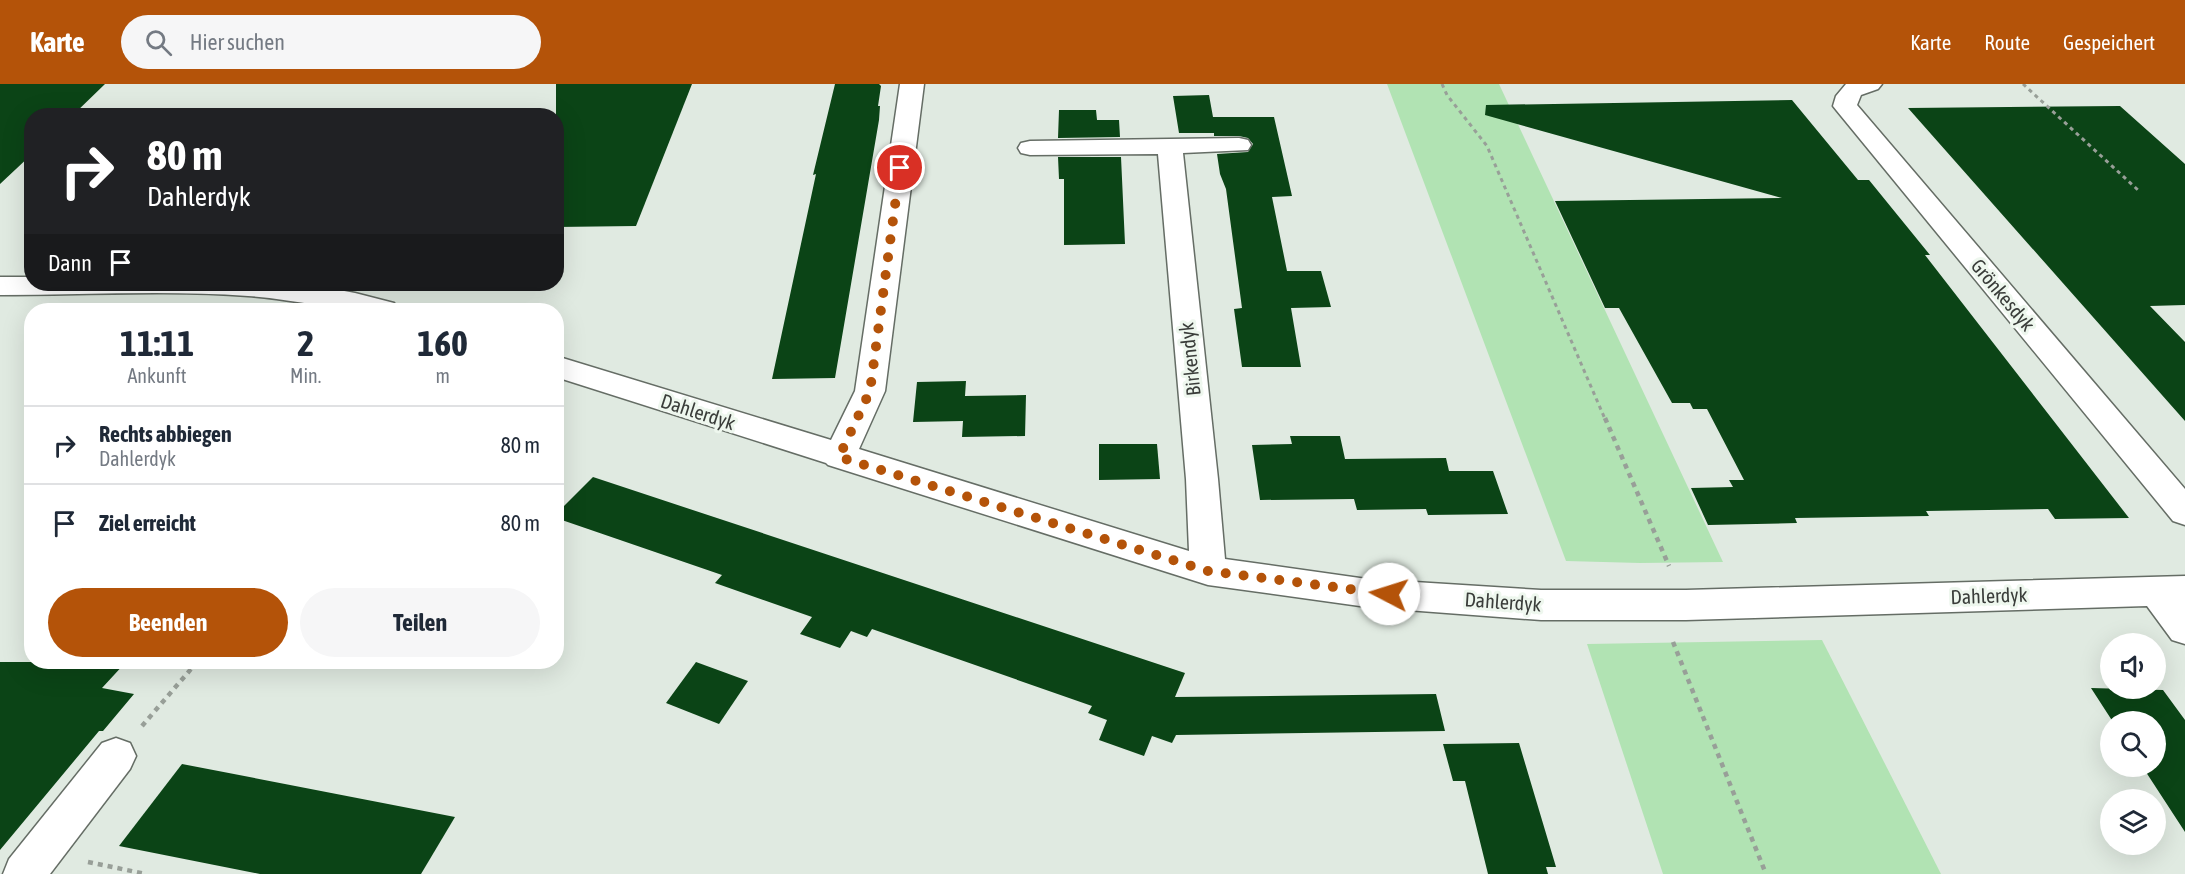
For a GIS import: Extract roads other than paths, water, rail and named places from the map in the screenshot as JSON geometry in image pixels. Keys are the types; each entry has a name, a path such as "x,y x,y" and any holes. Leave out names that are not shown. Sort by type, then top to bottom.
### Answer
{"street":[{"path":"839,457 870,391 912,84"},
{"name":"Grönkesdyk","path":"1870,84 1859,85 1848,94 1845,106 2185,512"},
{"path":"1030,148 1239,145"},
{"name":"Birkendyk","path":"1170,147 1202,479 1208,571"},
{"path":"0,286 24,286"},
{"path":"300,291 360,303"},
{"name":"Dahlerdyk","path":"564,369 839,457 1208,571 1367,593 1541,604 1672,605 2170,590"},
{"path":"2170,590 2185,630"},
{"path":"32,863 116,756"}]}
